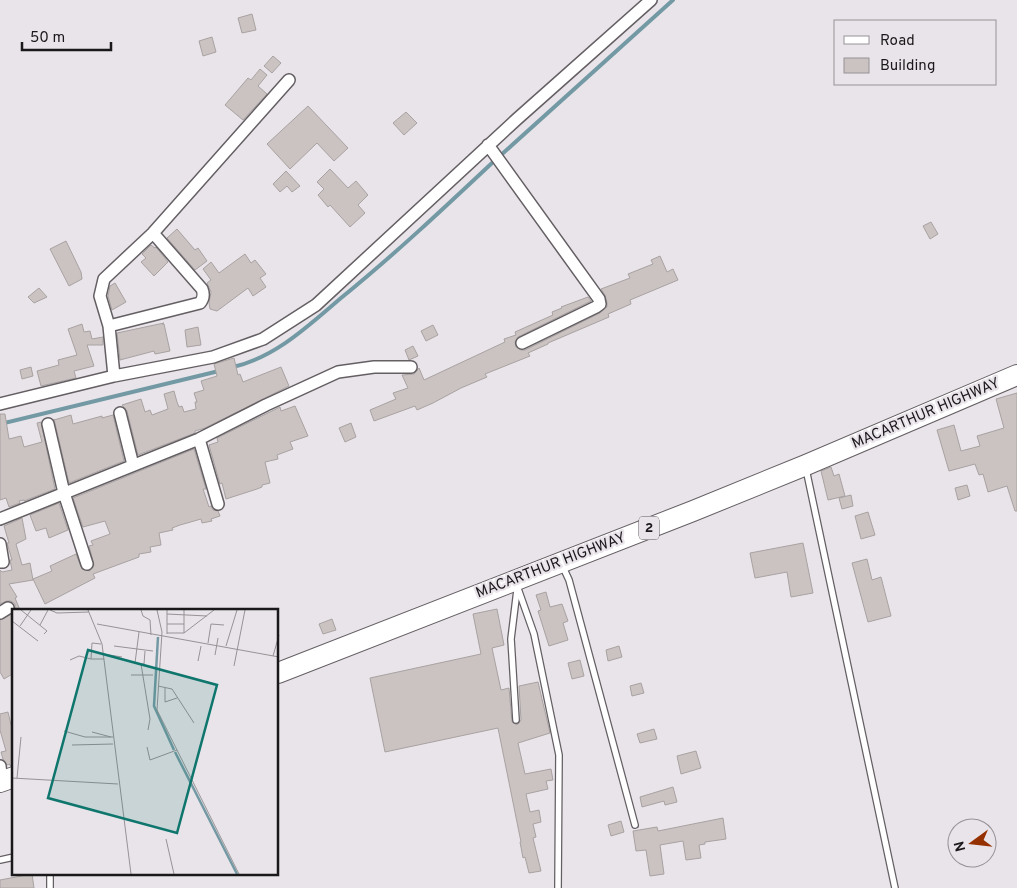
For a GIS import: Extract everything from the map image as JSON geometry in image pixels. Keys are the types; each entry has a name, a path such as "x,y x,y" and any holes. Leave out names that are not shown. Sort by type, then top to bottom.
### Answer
{"highway":[{"name":"MACARTHUR HIGHWAY","path":"279,673 516,584 561,562 806,465 1017,375"}],"street":[{"path":"0,404 114,376 213,357 263,339 316,305 488,145 651,0"},
{"path":"114,376 109,326 100,296 104,279 153,233 289,80"},
{"path":"488,145 599,299 600,304 522,343"},
{"path":"109,326 200,303 203,300 202,289 153,233"},
{"path":"0,519 198,439 338,372 374,367 411,367"},
{"path":"120,413 133,465"},
{"path":"48,424 64,493 87,564"},
{"path":"198,439 218,504"},
{"path":"0,544 3,562 0,562"}],"lane":[{"path":"806,465 894,888"},
{"path":"561,562 569,580 635,825"},
{"path":"516,584 511,639 516,720"},
{"path":"516,584 534,634 559,755 558,888"}],"building":[{"path":"252,14 256,30 242,33 238,18"},
{"path":"212,37 216,52 203,56 199,41"},
{"path":"273,56 281,63 272,73 264,66"},
{"path":"260,69 267,75 258,86 267,94 243,120 225,105 248,78 251,80"},
{"path":"308,106 348,148 334,161 317,143 290,169 267,144"},
{"path":"406,112 417,123 404,135 393,123"},
{"path":"330,169 348,188 356,181 368,195 358,205 365,213 350,227 318,195 324,189 317,182"},
{"path":"286,171 300,186 292,192 287,186 280,192 273,184"},
{"path":"931,222 938,234 930,239 923,226"},
{"path":"177,229 195,250 198,248 207,261 195,270 167,238"},
{"path":"66,241 81,272 82,279 69,286 50,249"},
{"path":"151,245 156,247 168,262 154,276 141,262 146,258 142,254"},
{"path":"245,254 251,263 255,260 266,274 260,278 266,287 253,296 248,288 217,311 210,309 211,292 207,283 211,280 203,269 211,262 219,273"},
{"path":"660,256 667,272 673,269 678,280 630,300 631,304 608,314 609,317 548,343 528,353 530,356 485,374 487,377 433,403 417,410 415,406 374,421 370,410 396,399 393,393 408,388 402,375 414,374 419,368 424,380 505,342 504,339 516,335 515,332 553,315 552,312 561,307 588,297 591,301 518,337 515,342 516,347 525,350 600,313 607,307 605,295 601,289 630,278 628,274 653,264 651,260"},
{"path":"115,283 126,302 112,310 108,296 110,286"},
{"path":"39,288 47,297 34,303 28,297"},
{"path":"164,323 162,324 164,324 170,351 155,354 154,351 120,360 117,333"},
{"path":"82,324 84,332 90,331 92,339 103,337 103,345 87,345 94,366 74,371 76,378 41,386 37,371 59,365 58,360 77,355 68,329"},
{"path":"433,325 438,335 426,341 421,331"},
{"path":"198,327 201,345 187,347 185,330"},
{"path":"413,346 418,356 409,360 405,350"},
{"path":"234,358 238,375 240,374 243,382 281,367 289,386 205,428 195,431 195,433 138,455 127,411 122,405 141,399 145,412 150,410 152,415 168,409 164,394 174,391 179,407 182,406 184,412 196,409 195,402 197,402 194,393 204,390 201,381 217,376 214,364"},
{"path":"31,367 33,376 22,379 20,370"},
{"path":"1017,393 1017,511 1015,511 1007,486 988,492 983,474 979,475 975,464 949,471 937,430 954,425 961,451 980,446 977,436 1004,428 996,399"},
{"path":"295,406 308,436 290,442 293,449 277,455 278,459 265,462 270,483 226,499 209,445 218,442 217,438 280,407 281,411"},
{"path":"0,414 5,414 9,439 21,436 24,447 42,442 37,423 41,422 55,489 24,501 19,501 20,503 9,507 6,498 0,500"},
{"path":"71,415 73,424 113,415 124,461 69,483 54,420"},
{"path":"351,423 356,437 345,442 339,428"},
{"path":"194,449 206,489 203,489 209,507 211,506 213,510 218,511 220,516 211,519 212,521 202,523 201,519 172,528 173,530 159,533 161,545 150,547 151,552 139,554 139,557 93,574 95,578 45,604 33,579 52,571 50,566 76,554 82,569 90,571 94,565 89,546 93,545 91,541 110,534 105,521 83,527 73,498"},
{"path":"831,467 834,476 839,474 845,496 828,500 821,471"},
{"path":"967,485 970,496 958,500 955,488"},
{"path":"851,495 853,506 842,509 839,498"},
{"path":"59,503 68,530 49,538 46,528 36,531 30,515"},
{"path":"868,512 875,535 861,539 855,516"},
{"path":"22,518 26,539 16,544 22,565 30,563 33,580 9,584 17,597 15,598 20,609 15,609 15,604 11,601 0,604 0,570 2,572 12,570 10,560 12,560 7,543 9,543 4,526"},
{"path":"803,543 813,593 791,597 787,572 755,578 750,553"},
{"path":"867,559 872,580 881,577 891,616 868,622 852,563"},
{"path":"546,592 550,607 562,604 568,621 563,623 568,640 549,646 538,611 541,610 536,595"},
{"path":"497,609 504,645 492,648 501,690 509,688 512,722 517,725 521,720 519,686 538,682 550,733 518,743 525,774 551,769 553,780 546,781 548,789 526,794 530,812 539,810 541,822 533,824 536,837 533,838 541,871 529,873 525,857 523,858 498,728 385,752 370,678 481,654 473,614"},
{"path":"12,614 12,674 4,679 0,672 0,620"},
{"path":"332,619 336,630 323,634 319,624"},
{"path":"619,646 622,657 608,661 606,650"},
{"path":"580,660 584,676 572,679 568,663"},
{"path":"641,683 644,693 632,696 630,686"},
{"path":"8,712 12,725 12,766 10,766 3,759 1,752 6,751 0,730 0,714"},
{"path":"654,729 657,739 640,743 637,734"},
{"path":"696,751 701,768 681,774 677,756"},
{"path":"673,787 677,802 665,805 664,801 642,807 640,797"},
{"path":"723,818 726,839 705,842 705,844 699,845 701,858 686,860 683,841 660,845 664,874 650,876 646,850 636,851 633,831 657,827 658,831"},
{"path":"621,821 624,832 611,836 608,825"},
{"path":"32,876 34,888 0,888 0,880"}],"waterway":[{"path":"501,155 673,0"},
{"path":"233,367 263,356 304,330 399,249 492,163"},
{"path":"0,424 219,371"}]}
